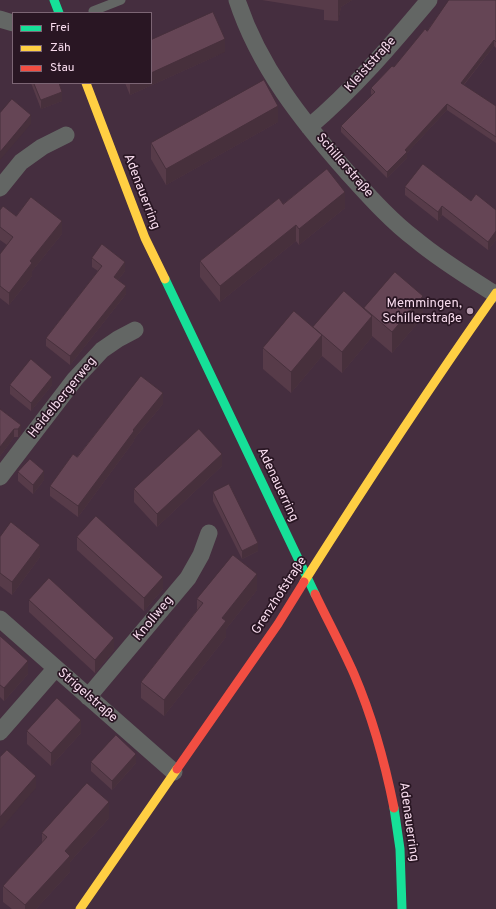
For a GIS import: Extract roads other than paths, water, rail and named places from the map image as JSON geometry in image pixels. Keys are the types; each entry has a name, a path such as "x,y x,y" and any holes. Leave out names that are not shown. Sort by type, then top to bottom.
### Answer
{"main road":[{"path":"54,0 59,12"},
{"name":"Adenauerring","path":"86,84 145,238 354,675 371,717 394,799 400,845 402,909"},
{"name":"Grenzhofstraße","path":"80,909 278,624 423,398 496,293"}],"street":[{"name":"Schillerstraße","path":"237,0 256,46 286,98 309,126 393,221 427,249 496,293"},
{"name":"Kleiststraße","path":"309,126 335,104 355,84 429,0"},
{"path":"0,19 12,23"},
{"path":"0,188 21,162 42,147 66,135"},
{"name":"Heidelbergerweg","path":"0,477 75,379 102,350 135,330"},
{"name":"Knollweg","path":"88,697 188,578 201,555 209,533"},
{"name":"Strigelstraße","path":"0,619 55,669 174,772"},
{"path":"0,732 55,669"}],"lane":[{"path":"93,11 121,0"}],"place":[{"name":"Memmingen, Schillerstraße","path":"470,311"}]}
